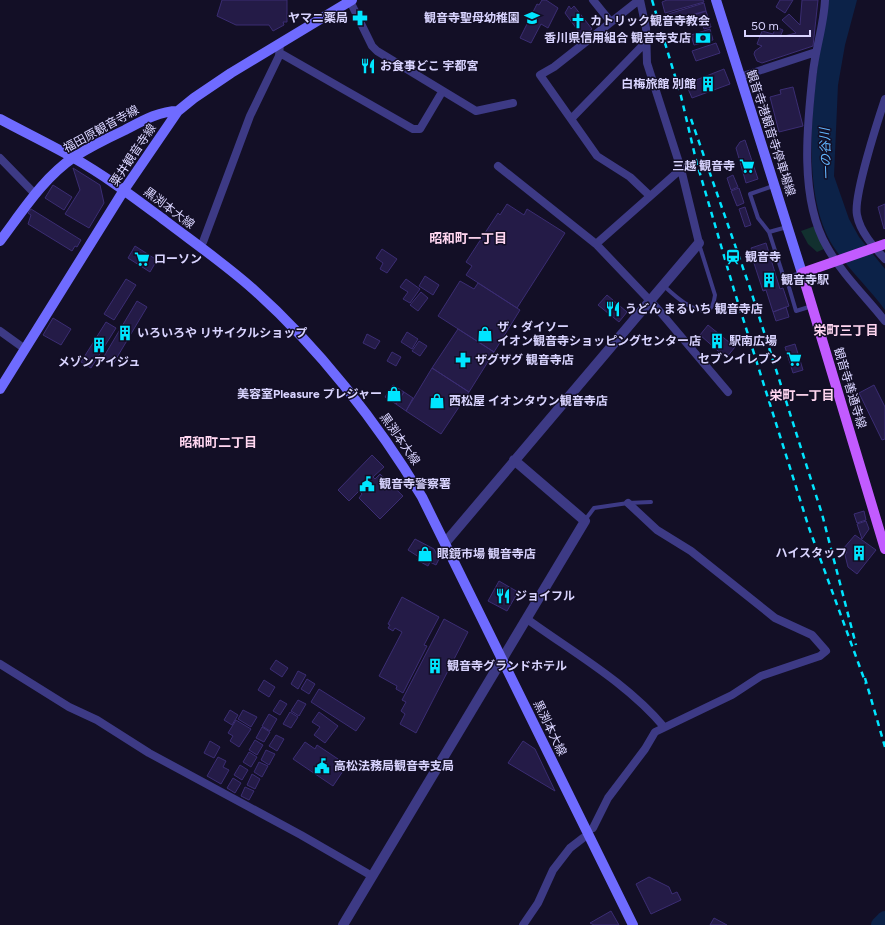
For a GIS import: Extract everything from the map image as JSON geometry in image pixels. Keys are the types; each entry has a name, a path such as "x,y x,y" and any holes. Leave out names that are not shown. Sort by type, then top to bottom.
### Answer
{"main road":[{"name":"観音寺港観音寺停車場線","path":"716,0 802,273"},
{"name":"粟井観音寺線","path":"0,389 124,190 178,111 231,73 280,48 348,1"},
{"name":"福田原観音寺線","path":"0,241 35,194 73,158 136,124 166,111 178,111"},
{"name":"黒渕本大線","path":"0,120 73,158 124,190 205,250 252,289 313,351 359,405 398,458 422,497 634,925"},
{"path":"802,273 885,244"},
{"name":"観音寺善通寺線","path":"802,273 885,549"}],"street":[{"path":"593,0 610,21"},
{"path":"445,543 699,243 681,169 647,63 646,28 639,0 610,21 554,67 540,75 597,156 630,177 650,196"},
{"path":"825,0 822,26 816,52 809,111 809,177 817,226 827,248 836,261 885,321"},
{"path":"348,1 372,46 442,92 476,111 513,103"},
{"path":"571,119 646,43"},
{"path":"203,242 250,116 280,48 414,129 420,129 442,92"},
{"path":"740,77 816,52"},
{"path":"885,100 859,190 856,215 866,237 885,259"},
{"path":"0,158 35,194"},
{"path":"498,166 596,244 650,301 728,392"},
{"path":"596,244 681,169"},
{"path":"0,331 25,349"},
{"path":"342,925 585,521 514,460"},
{"path":"593,828 608,798 645,749 655,732 732,695 761,676 820,656 826,651 812,635 776,618 691,550 657,530 628,503"},
{"path":"527,619 630,693 650,710 664,727"},
{"path":"0,664 69,708 97,720 148,753 294,831 372,876"},
{"path":"523,925 538,903 553,870 570,848 583,838"}],"lane":[{"path":"774,185 750,194 758,218 769,232 783,275 786,277 796,311 812,306"},
{"path":"769,232 787,227"},
{"path":"663,286 692,307 702,311 708,311 711,308 714,303 715,295 699,243"},
{"path":"786,277 802,273"},
{"path":"585,521 594,508 628,503 651,502"}],"green space":[{"path":"815,226 824,249 817,252 808,244 801,231"}],"water":[{"name":"一の谷川","path":"828,0 857,0 845,45 838,85 834,176 849,219 859,237 885,269 885,310 845,263 833,246 821,221 815,192 812,159 812,126 819,58"}],"building":[{"path":"222,0 287,0 287,22 283,22 284,25 273,31 269,25 236,25 217,16"},
{"path":"542,0 546,0 558,8 548,28 541,24 531,43 520,38 537,4 539,5"},
{"path":"667,0 703,0 704,2 665,13 662,2"},
{"path":"780,0 793,0 785,13 776,7"},
{"path":"802,0 818,0 813,46 762,63 757,61 754,54 755,51 762,46 757,44 762,31 773,34 776,27 783,30 780,37 796,33 782,20 789,14 800,25"},
{"path":"704,3 706,11 667,21 665,15"},
{"name":"カトリック観音寺教会","path":"569,6 571,9 574,6 592,29 582,36 565,13"},
{"path":"706,11 711,27 704,29 701,19 687,23 685,18"},
{"name":"香川県信用組合 観音寺支店","path":"710,29 713,40 694,45 691,35"},
{"path":"716,43 720,53 696,61 692,51"},
{"name":"白梅旅館 別館","path":"724,69 730,84 692,98 686,84"},
{"path":"793,87 803,126 779,132 770,97 781,94 780,90"},
{"name":"三越 観音寺","path":"745,140 758,179 746,183 736,148 740,142"},
{"path":"73,168 100,185 104,203 89,228 65,214 80,190"},
{"path":"733,175 738,187 731,190 727,178"},
{"path":"53,185 72,197 64,210 45,198"},
{"path":"739,188 744,203 737,206 731,191"},
{"path":"507,204 524,215 527,209 565,233 517,308 466,275 472,266 466,262 498,213 500,215"},
{"path":"885,204 885,228 884,229 878,207"},
{"path":"745,207 751,225 745,227 739,209"},
{"path":"31,209 81,240 77,247 75,246 72,251 28,224 31,215 28,213"},
{"name":"観音寺駅","path":"766,243 780,289 783,288 789,306 773,312 766,290 763,291 751,254 753,253 751,248"},
{"name":"ローソン","path":"135,246 157,260 150,272 128,258"},
{"path":"382,249 397,259 387,273 380,269 383,263 376,258"},
{"path":"425,276 439,285 433,295 419,286"},
{"path":"126,279 136,285 114,320 104,314"},
{"path":"406,279 420,289 410,303 403,299 408,292 400,287"},
{"name":"ザ・ダイソー イオン観音寺ショッピングセンター店","path":"460,281 474,289 478,283 520,310 494,352 438,316"},
{"path":"421,292 428,298 418,311 410,305"},
{"name":"うどん まるいち 観音寺店","path":"607,295 627,312 619,322 598,305"},
{"name":"いろいろや リサイクルショップ","path":"137,301 147,307 113,364 103,358"},
{"path":"786,307 789,317 776,321 773,312"},
{"path":"53,318 71,329 61,345 43,335"},
{"name":"メゾンアイジュ","path":"106,322 116,328 91,368 81,362"},
{"name":"駅南広場","path":"708,325 735,347 726,358 700,335"},
{"name":"ザグザグ 観音寺店","path":"458,329 494,352 469,392 432,368"},
{"path":"407,332 418,339 412,349 401,342"},
{"path":"367,334 380,341 375,349 363,343"},
{"path":"419,341 427,346 420,356 412,351"},
{"name":"セブンイレブン","path":"795,344 803,370 793,373 785,347"},
{"path":"392,352 401,357 396,366 387,361"},
{"name":"西松屋 イオンタウン観音寺店","path":"432,368 469,392 441,434 406,411"},
{"name":"美容室Pleasure プレジャー","path":"393,385 404,392 396,404 385,397"},
{"path":"874,385 885,407 885,439 882,440 859,393"},
{"path":"404,392 413,398 406,411 396,404"},
{"name":"観音寺警察署","path":"372,455 384,467 373,477 375,479 380,474 403,496 380,519 359,498 362,494 359,491 349,501 338,490"},
{"path":"864,511 866,520 857,523 854,514"},
{"path":"866,521 869,529 862,539 857,524"},
{"name":"ハイスタッフ","path":"855,535 876,550 857,574 848,567 845,555 847,552 843,549"},
{"name":"眼鏡市場 観音寺店","path":"415,539 434,549 439,559 436,565 430,562 428,566 417,560 419,557 408,550"},
{"name":"ジョイフル","path":"499,581 518,592 507,611 488,601"},
{"path":"402,597 439,617 424,645 427,646 403,693 396,689 397,686 379,676 402,632 395,628 393,631 388,628 390,625 388,624"},
{"name":"観音寺グランドホテル","path":"444,619 468,632 416,733 400,724 405,714 401,711 406,702 402,700"},
{"path":"276,660 288,668 282,677 270,669"},
{"path":"298,671 306,675 298,689 291,684"},
{"path":"307,679 315,684 309,694 301,689"},
{"path":"264,680 275,687 269,697 258,690"},
{"path":"319,689 365,718 356,731 311,702"},
{"path":"280,700 287,704 280,715 273,711"},
{"path":"298,700 306,704 299,716 291,711"},
{"path":"230,710 238,715 232,725 224,720"},
{"path":"243,710 257,717 251,727 238,719"},
{"path":"290,712 298,717 291,728 283,724"},
{"path":"319,712 338,726 325,743 314,735 320,727 312,722"},
{"path":"269,714 277,719 270,731 262,726"},
{"path":"236,720 251,729 239,747 230,741 233,736 228,733"},
{"path":"262,727 270,732 264,742 256,738"},
{"path":"276,735 284,739 277,751 269,746"},
{"path":"255,740 263,745 257,755 249,750"},
{"path":"210,741 220,747 214,758 204,753"},
{"path":"523,741 535,749 555,791 508,763"},
{"path":"305,742 315,749 317,745 347,765 333,786 293,759"},
{"path":"266,750 275,754 269,765 261,760"},
{"path":"249,752 257,757 251,767 243,762"},
{"path":"218,757 226,761 223,767 229,770 221,784 207,776"},
{"path":"259,762 268,766 262,777 254,772"},
{"path":"240,765 248,770 242,780 234,775"},
{"path":"252,774 260,779 255,789 247,785"},
{"path":"233,778 241,783 235,793 227,788"},
{"path":"245,787 254,791 249,800 241,796"},
{"path":"649,877 669,887 672,894 677,892 681,900 651,914 636,884"},
{"path":"611,911 619,925 594,925 590,923"},
{"path":"714,918 727,925 710,925"}],"waterway":[{"path":"879,925 885,919"}],"railway":[{"path":"652,0 681,96 696,160 734,290 809,528 866,684"},
{"path":"691,119 750,288 822,514 856,645"},
{"path":"865,678 885,747"}],"place":[{"name":"ヤマニ薬局","path":"360,18"},
{"name":"観音寺聖母幼稚園","path":"532,18"},
{"name":"カトリック観音寺教会","path":"578,21"},
{"name":"香川県信用組合 観音寺支店","path":"703,38"},
{"name":"お食事どこ 宇都宮","path":"368,66"},
{"name":"白梅旅館 別館","path":"708,84"},
{"name":"三越 観音寺","path":"747,166"},
{"name":"観音寺","path":"733,257"},
{"name":"ローソン","path":"142,259"},
{"name":"観音寺駅","path":"769,280"},
{"name":"うどん まるいち 観音寺店","path":"613,309"},
{"name":"いろいろや リサイクルショップ","path":"125,333"},
{"name":"ザ・ダイソー イオン観音寺ショッピングセンター店","path":"485,334"},
{"name":"駅南広場","path":"717,341"},
{"name":"メゾンアイジュ","path":"99,345"},
{"name":"セブンイレブン","path":"794,359"},
{"name":"ザグザグ 観音寺店","path":"463,360"},
{"name":"美容室Pleasure プレジャー","path":"394,394"},
{"name":"西松屋 イオンタウン観音寺店","path":"437,401"},
{"name":"観音寺警察署","path":"367,484"},
{"name":"ハイスタッフ","path":"859,553"},
{"name":"眼鏡市場 観音寺店","path":"425,554"},
{"name":"ジョイフル","path":"503,596"},
{"name":"観音寺グランドホテル","path":"435,666"},
{"name":"高松法務局観音寺支局","path":"322,766"}],"district":[{"name":"昭和町一丁目","path":"468,238"},
{"name":"栄町三丁目","path":"846,330"},
{"name":"栄町一丁目","path":"802,395"},
{"name":"昭和町二丁目","path":"218,442"}]}
